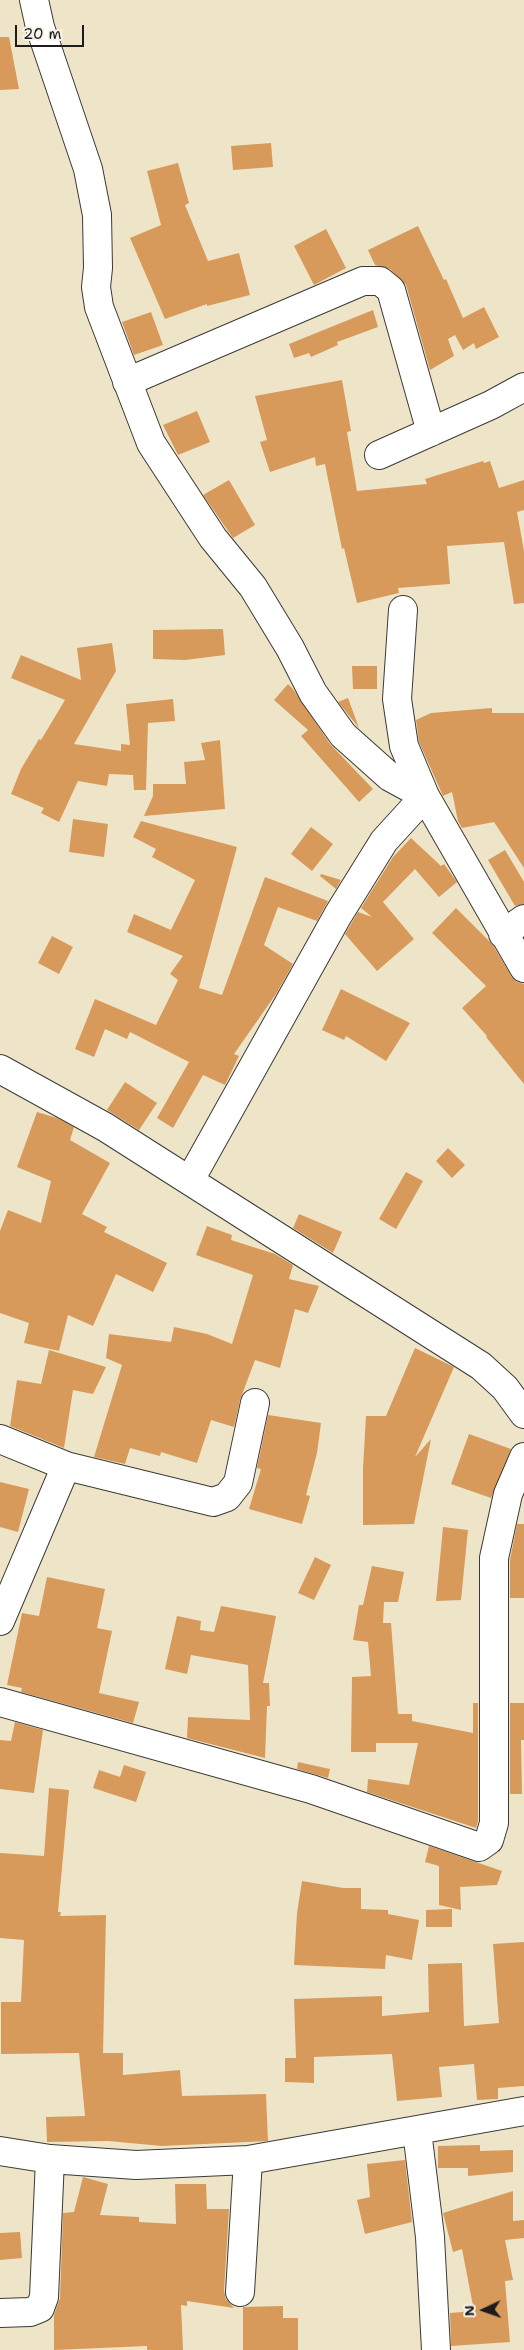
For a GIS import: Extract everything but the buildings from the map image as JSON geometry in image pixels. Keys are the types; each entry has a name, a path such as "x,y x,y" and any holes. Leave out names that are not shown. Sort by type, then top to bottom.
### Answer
{"street":[{"path":"34,0 40,27 88,169 97,215 98,268 96,287 98,307 151,443 213,538 253,587 290,648 318,700 350,741 390,777 425,796"},
{"path":"127,382 363,281 380,281 391,290 431,432"},
{"path":"379,455 491,405 524,387"},
{"path":"403,610 397,699 404,746 425,796 514,926 524,968"},
{"path":"190,1180 338,915 384,841 425,796"},
{"path":"0,1069 105,1126 481,1366 505,1388 524,1414"},
{"path":"0,1439 66,1466 213,1502 227,1497 238,1483 255,1403"},
{"path":"0,1702 311,1789 479,1847 489,1840 494,1823 494,1558 508,1494 524,1457"},
{"path":"0,1621 66,1466"},
{"path":"0,2151 50,2159 136,2165 248,2160 524,2111"},
{"path":"417,2131 430,2237 436,2350"},
{"path":"0,2313 30,2312 40,2308 44,2297 50,2159"},
{"path":"240,2292 248,2160"}]}
